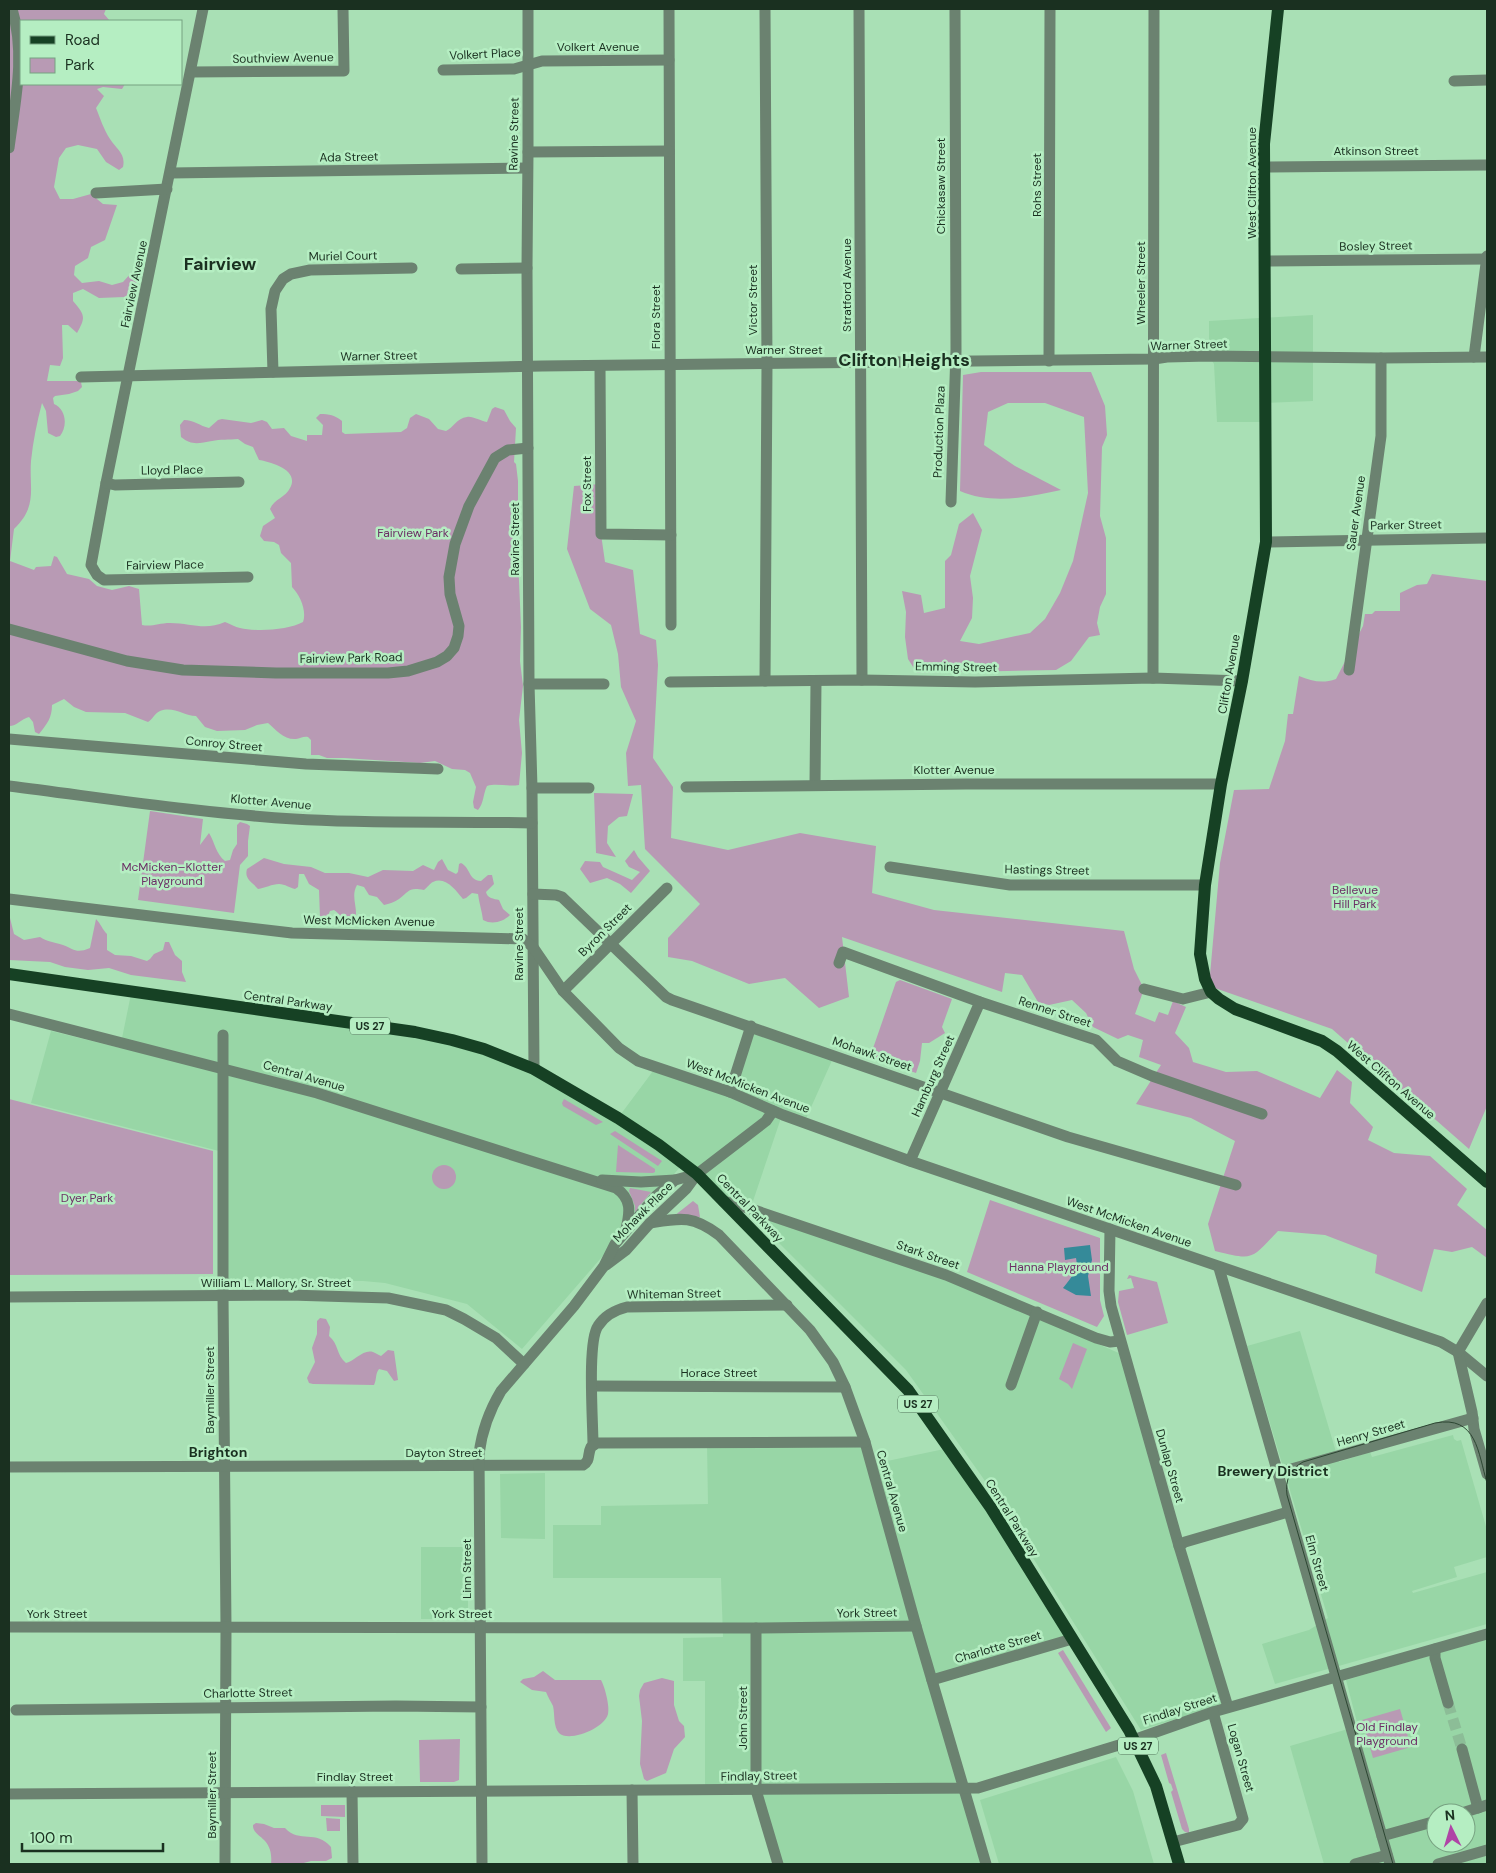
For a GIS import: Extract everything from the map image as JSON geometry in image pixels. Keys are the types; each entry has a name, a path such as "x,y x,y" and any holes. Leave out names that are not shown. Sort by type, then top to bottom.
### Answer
{"main road":[{"name":"West Clifton Avenue","path":"1265,357 1265,137 1278,9"},
{"name":"Clifton Avenue","path":"1212,992 1202,972 1200,954 1205,885 1266,542 1265,357"},
{"name":"Central Parkway","path":"9,974 433,1035 484,1049 534,1069 618,1118 697,1174 908,1390 991,1508 1102,1684 1134,1739 1156,1786 1180,1864"},
{"name":"West Clifton Avenue","path":"1212,992 1235,1009 1322,1041 1332,1047 1487,1182"}],"street":[{"path":"9,148 20,61 17,26 12,9"},
{"name":"Fairview Avenue","path":"91,565 203,9"},
{"name":"Southview Avenue","path":"191,72 344,71 343,9"},
{"name":"Ravine Street","path":"528,9 529,684 532,788 534,1069"},
{"name":"Flora Street","path":"669,9 671,625"},
{"name":"Victor Street","path":"765,9 767,364 765,681"},
{"name":"Stratford Avenue","path":"859,9 862,680"},
{"name":"Chickasaw Street","path":"955,9 955,363"},
{"name":"Rohs Street","path":"1050,9 1050,361"},
{"name":"Wheeler Street","path":"1153,678 1154,9"},
{"name":"Volkert Avenue","path":"528,66 542,61 669,60"},
{"name":"Volkert Place","path":"443,70 514,69 528,66"},
{"path":"1454,81 1487,80"},
{"path":"528,152 669,151"},
{"name":"Atkinson Street","path":"1265,167 1487,165"},
{"name":"Ada Street","path":"171,173 527,168"},
{"path":"96,193 167,189"},
{"path":"1474,357 1487,257"},
{"name":"Bosley Street","path":"1265,261 1487,257"},
{"name":"Muriel Court","path":"273,372 271,309 275,291 283,279 291,274 310,270 412,268"},
{"path":"461,269 527,268"},
{"name":"Warner Street","path":"81,377 528,367 955,363 1154,359 1167,357 1487,357"},
{"name":"Sauer Avenue","path":"1349,670 1381,436 1381,358"},
{"name":"Production Plaza","path":"951,502 955,363"},
{"name":"Fox Street","path":"600,366 601,534 671,535"},
{"name":"Fairview Park Road","path":"9,629 128,661 183,670 268,673 388,673 408,671 437,662 447,656 454,648 458,636 459,626 450,594 449,577 455,544 469,506 495,458 508,450 528,448"},
{"name":"Lloyd Place","path":"106,483 115,486 239,482"},
{"name":"Parker Street","path":"1266,542 1487,538"},
{"name":"Fairview Place","path":"91,565 97,575 104,580 248,577"},
{"name":"Emming Street","path":"670,682 816,682 862,680 975,682 1153,678 1242,681"},
{"path":"816,682 816,785"},
{"path":"529,684 604,684"},
{"name":"Conroy Street","path":"9,739 306,764 438,769"},
{"name":"Klotter Avenue","path":"686,787 1222,784"},
{"name":"Klotter Avenue","path":"9,786 244,815 294,819 532,823"},
{"path":"532,788 589,788"},
{"name":"Hastings Street","path":"890,867 1010,885 1205,885"},
{"name":"Byron Street","path":"563,991 667,888"},
{"name":"Mohawk Street","path":"533,894 562,896 666,997 1068,1137 1236,1185"},
{"name":"West McMicken Avenue","path":"9,899 292,933 523,939 533,947 563,991 628,1055 638,1061 730,1092 773,1111 910,1161 1219,1268 1441,1342 1458,1352 1487,1376"},
{"name":"Renner Street","path":"839,963 844,952 980,1002 1096,1040 1117,1061 1152,1076 1262,1114"},
{"path":"1144,989 1183,999 1212,992"},
{"name":"Hamburg Street","path":"910,1161 980,1002"},
{"name":"Central Avenue","path":"9,1014 317,1093 616,1188 628,1200 630,1209 626,1231"},
{"path":"730,1092 751,1026"},
{"name":"Baymiller Street","path":"223,1035 226,1627 225,1864"},
{"name":"Mohawk Place","path":"604,1266 626,1250 650,1223 686,1189 697,1174 766,1120 773,1111"},
{"name":"Mohawk Place","path":"574,1306 604,1266 615,1244 656,1196 675,1180 697,1174"},
{"name":"Central Avenue","path":"588,1179 641,1182 675,1180"},
{"name":"Stark Street","path":"723,1201 946,1275 1096,1338 1110,1342 1120,1341"},
{"name":"Central Avenue","path":"650,1223 679,1219 701,1222 718,1235 787,1305 824,1347 845,1387 864,1442 986,1864"},
{"name":"Dunlap Street","path":"1110,1229 1109,1291 1111,1306 1179,1546 1228,1707"},
{"name":"Elm Street","path":"1219,1268 1335,1677 1389,1859"},
{"name":"William L. Mallory, Sr. Street","path":"9,1297 290,1295 388,1298 446,1310 496,1338 524,1364"},
{"path":"1487,1303 1458,1352 1474,1429 1487,1474"},
{"name":"Whiteman Street","path":"593,1445 592,1342 594,1333 604,1319 618,1310 627,1307 787,1305"},
{"name":"Linn Street","path":"482,1864 479,1466 482,1435 492,1406 501,1391 574,1306"},
{"path":"1011,1385 1037,1312"},
{"name":"Horace Street","path":"593,1386 845,1387"},
{"name":"Henry Street","path":"1277,1473 1473,1418"},
{"path":"593,1445 606,1443 864,1442"},
{"name":"Dayton Street","path":"9,1467 583,1465 590,1458 589,1451 593,1445"},
{"path":"1179,1546 1185,1542 1288,1512"},
{"name":"York Street","path":"9,1628 756,1628 916,1626"},
{"name":"John Street","path":"756,1628 756,1790 778,1864"},
{"name":"Findlay Street","path":"9,1794 352,1791 964,1790 978,1788 1134,1739 1228,1707 1487,1634"},
{"name":"Charlotte Street","path":"932,1680 1072,1639"},
{"path":"1435,1649 1435,1658 1448,1703"},
{"name":"Charlotte Street","path":"16,1710 396,1706 481,1707"},
{"name":"Logan Street","path":"1173,1842 1238,1824 1243,1819 1213,1712"},
{"path":"1462,1749 1483,1807"},
{"path":"632,1790 633,1864"},
{"path":"352,1791 354,1864"},
{"path":"1382,1836 1426,1824"},
{"path":"1438,1864 1487,1850"},
{"path":"1355,1864 1389,1859"}],"shaded area":[{"path":"1313,315 1313,401 1265,403 1265,422 1217,422 1214,364 1209,356 1209,321"},
{"path":"131,994 449,1042 551,1080 681,1166 522,1349 467,1304 385,1283 363,1281 219,1281 219,1151 31,1103 51,1031 120,1048"},
{"path":"751,1026 834,1056 804,1123 782,1115 752,1204 723,1201 618,1118 656,1067 730,1091"},
{"path":"772,1219 950,1280 1121,1354 1222,1705 1141,1730 983,1478 906,1370 765,1229"},
{"path":"1300,1331 1339,1462 1370,1452 1372,1457 1453,1435 1457,1441 1461,1440 1487,1530 1487,1557 1454,1567 1457,1577 1412,1591 1413,1593 1487,1572 1487,1624 1275,1684 1262,1644 1309,1630 1328,1618 1247,1346"},
{"path":"865,1442 873,1464 949,1448 1072,1639 932,1680 986,1864 778,1864 756,1790 705,1791 705,1681 683,1681 683,1638 723,1637 721,1578 553,1578 553,1525 601,1525 601,1506 708,1504 707,1443"},
{"path":"545,1473 545,1539 501,1538 500,1474"},
{"path":"421,1547 468,1547 468,1619 421,1619"},
{"path":"1487,1639 1487,1864 1324,1864 1290,1746 1358,1726 1346,1680"},
{"path":"1116,1757 1133,1791 1154,1864 999,1864 980,1800"}],"green space":[{"name":"Fairview Park","path":"9,9 106,9 104,14 109,20 20,20 20,85 124,85 122,89 103,87 97,89 104,96 96,108 108,135 122,155 123,167 119,170 106,162 97,149 78,145 66,148 59,158 54,187 60,199 73,199 91,194 103,204 117,205 105,240 91,247 88,258 75,266 74,275 82,283 99,281 112,285 123,282 132,272 136,272 138,278 133,292 124,297 99,298 83,289 73,293 73,301 82,313 83,320 77,333 68,325 62,325 63,358 60,366 50,365 47,381 77,381 81,382 82,387 78,391 53,398 54,404 58,406 63,414 65,423 60,436 56,437 48,433 46,411 42,403 32,454 31,497 22,521 14,529 10,561 34,570 36,567 51,566 54,556 57,557 67,574 89,579 97,586 112,590 129,586 139,589 142,625 178,623 211,626 225,622 240,628 264,630 297,625 303,622 304,613 298,594 292,587 291,563 281,553 279,545 274,542 264,541 260,536 263,526 275,518 270,509 290,488 291,476 277,465 259,460 253,447 238,439 196,443 185,440 181,437 180,425 184,420 209,428 222,419 251,423 262,420 267,422 272,429 284,428 291,436 307,441 307,435 322,435 323,425 316,418 320,414 332,415 342,421 342,432 345,434 401,432 407,428 410,418 416,414 429,419 438,429 446,431 464,418 472,417 487,422 492,409 495,407 504,410 516,428 514,462 516,464 518,481 520,661 523,686 519,720 522,753 519,785 487,786 478,810 474,808 473,802 476,787 470,773 465,770 452,769 435,761 420,763 327,758 311,755 311,740 308,737 288,738 280,734 268,723 245,730 217,731 205,727 196,716 174,710 160,711 148,722 125,713 86,712 74,707 64,699 52,705 49,721 39,734 35,732 33,722 29,717 9,726"},
{"path":"981,372 1091,372 1105,406 1107,435 1102,447 1100,516 1106,538 1106,594 1100,607 1097,623 1100,635 1089,637 1071,661 1056,670 917,673 908,659 905,637 906,612 902,591 921,595 924,613 945,608 945,561 951,555 959,524 973,513 982,530 970,576 973,598 972,618 960,641 979,644 1030,633 1045,619 1060,593 1073,561 1088,493 1084,417 1045,403 1008,403 988,412 984,445 1015,466 1061,490 1023,497 998,499 985,498 960,491 963,375"},
{"path":"601,484 601,534 605,562 633,570 640,634 656,640 658,665 653,758 673,787 671,838 728,850 800,833 876,846 872,893 934,910 1124,931 1134,969 1144,989 1135,1014 1155,1022 1159,1012 1168,1015 1173,1001 1186,1007 1175,1033 1189,1048 1193,1062 1226,1072 1257,1071 1320,1098 1337,1070 1352,1082 1350,1103 1373,1127 1368,1140 1394,1153 1430,1156 1467,1189 1457,1205 1487,1230 1487,1258 1472,1247 1452,1252 1434,1249 1422,1292 1375,1273 1377,1255 1325,1235 1278,1231 1257,1252 1251,1255 1238,1256 1215,1251 1208,1224 1235,1141 1191,1118 1136,1104 1161,1065 1139,1057 1143,1040 1128,1035 1118,1039 1093,1027 1086,1013 1072,1000 1049,1005 1038,1002 1022,975 1005,973 1002,992 842,937 849,997 819,1008 785,978 749,984 692,961 668,957 668,938 700,904 645,849 641,785 628,786 626,753 636,721 621,687 618,654 611,625 590,609 567,549 574,486"},
{"name":"Bellevue Hill Park","path":"1432,574 1487,581 1487,1106 1469,1149 1332,1029 1209,986 1220,863 1234,790 1269,789 1285,741 1288,714 1293,714 1299,676 1317,681 1336,679 1363,626 1365,614 1372,614 1375,611 1400,611 1400,593 1417,585 1427,584"},
{"path":"594,793 633,794 627,816 619,817 608,826 607,843 616,857 596,853"},
{"name":"McMicken–Klotter Playground","path":"150,811 203,819 200,845 209,833 218,852 225,861 230,860 237,844 237,825 240,822 250,826 248,856 240,865 234,913 138,900"},
{"path":"634,850 650,871 631,893 620,884 607,878 590,883 580,869 585,861 600,862 603,867 632,880 640,872 629,867 625,861"},
{"path":"264,858 284,864 311,867 325,873 349,873 368,877 383,870 413,871 423,865 434,870 442,859 448,870 456,874 461,863 477,880 481,881 488,875 492,875 494,884 486,892 491,898 499,900 503,909 510,915 497,922 483,920 478,894 472,893 463,899 450,885 438,881 432,883 424,890 412,889 396,901 384,905 377,897 369,895 364,887 357,885 354,894 355,921 346,920 334,910 330,911 326,920 323,921 320,918 319,890 309,884 304,874 299,874 298,887 295,889 279,884 258,889 251,882 246,872 247,869"},
{"path":"9,914 14,934 24,940 40,937 75,950 81,951 90,948 96,919 107,934 107,950 115,955 131,956 147,961 154,954 163,950 165,942 169,942 175,955 182,961 182,972 186,982 131,975 109,968 88,970 65,967 50,962 9,960"},
{"path":"900,980 952,999 942,1027 945,1033 929,1043 922,1043 920,1061 916,1073 870,1057 896,982"},
{"name":"Dyer Park","path":"9,1099 213,1151 213,1274 9,1275"},
{"path":"564,1099 603,1122 596,1125 563,1106"},
{"path":"615,1131 662,1161 658,1166 610,1134"},
{"path":"618,1145 655,1169 655,1172 616,1172"},
{"path":"444,1165 452,1169 456,1177 452,1185 444,1189 436,1185 432,1177 436,1169"},
{"path":"630,1188 651,1192 635,1212 635,1206 629,1191"},
{"name":"Hanna Playground","path":"990,1200 1100,1238 1100,1300 1104,1316 1097,1327 967,1272"},
{"path":"693,1201 698,1205 700,1217 674,1216"},
{"path":"1129,1275 1157,1282 1168,1323 1127,1335 1118,1302 1119,1291 1134,1288 1131,1278 1127,1279"},
{"path":"320,1318 326,1319 330,1327 329,1336 346,1363 366,1352 373,1352 381,1356 388,1350 394,1351 398,1380 394,1381 387,1371 379,1369 374,1385 309,1383 307,1378 315,1362 312,1348 317,1334 317,1321"},
{"path":"1073,1343 1087,1349 1072,1389 1068,1384 1059,1379"},
{"path":"1063,1650 1111,1728 1106,1732 1058,1653"},
{"path":"543,1671 555,1680 601,1680 606,1692 608,1707 608,1714 605,1719 594,1729 586,1733 564,1736 559,1733 555,1723 553,1706 546,1692 532,1690 520,1682 523,1679 534,1677"},
{"path":"662,1678 674,1681 674,1705 679,1721 684,1726 685,1737 674,1749 666,1773 647,1781 644,1779 640,1764 642,1721 639,1696 644,1683"},
{"name":"Old Findlay Playground","path":"1400,1709 1411,1747 1373,1758 1362,1720"},
{"path":"460,1739 459,1780 454,1782 420,1782 419,1740"},
{"path":"1166,1753 1189,1833 1182,1829 1171,1792 1173,1790 1169,1783 1161,1755"},
{"path":"321,1805 345,1805 345,1817 321,1816"},
{"path":"326,1818 340,1819 340,1831 327,1831"},
{"path":"256,1823 274,1828 285,1828 296,1835 320,1839 331,1847 332,1858 326,1861 311,1861 300,1864 271,1864 269,1848 254,1829 253,1825"}],"water":[{"path":"1090,1245 1092,1260 1088,1276 1091,1296 1076,1295 1063,1288 1073,1274 1077,1262 1076,1258 1065,1260 1064,1248"}],"tunnel":[{"path":"1448,1703 1462,1749"}],"tram line":[{"path":"1393,1864 1287,1495 1288,1480 1295,1468 1303,1462 1435,1423 1449,1422 1460,1425 1468,1431 1473,1439 1478,1449 1487,1483"}],"district":[{"name":"Fairview","path":"220,264"},
{"name":"Clifton Heights","path":"904,360"},
{"name":"Brighton","path":"218,1452"},
{"name":"Brewery District","path":"1273,1471"}]}
